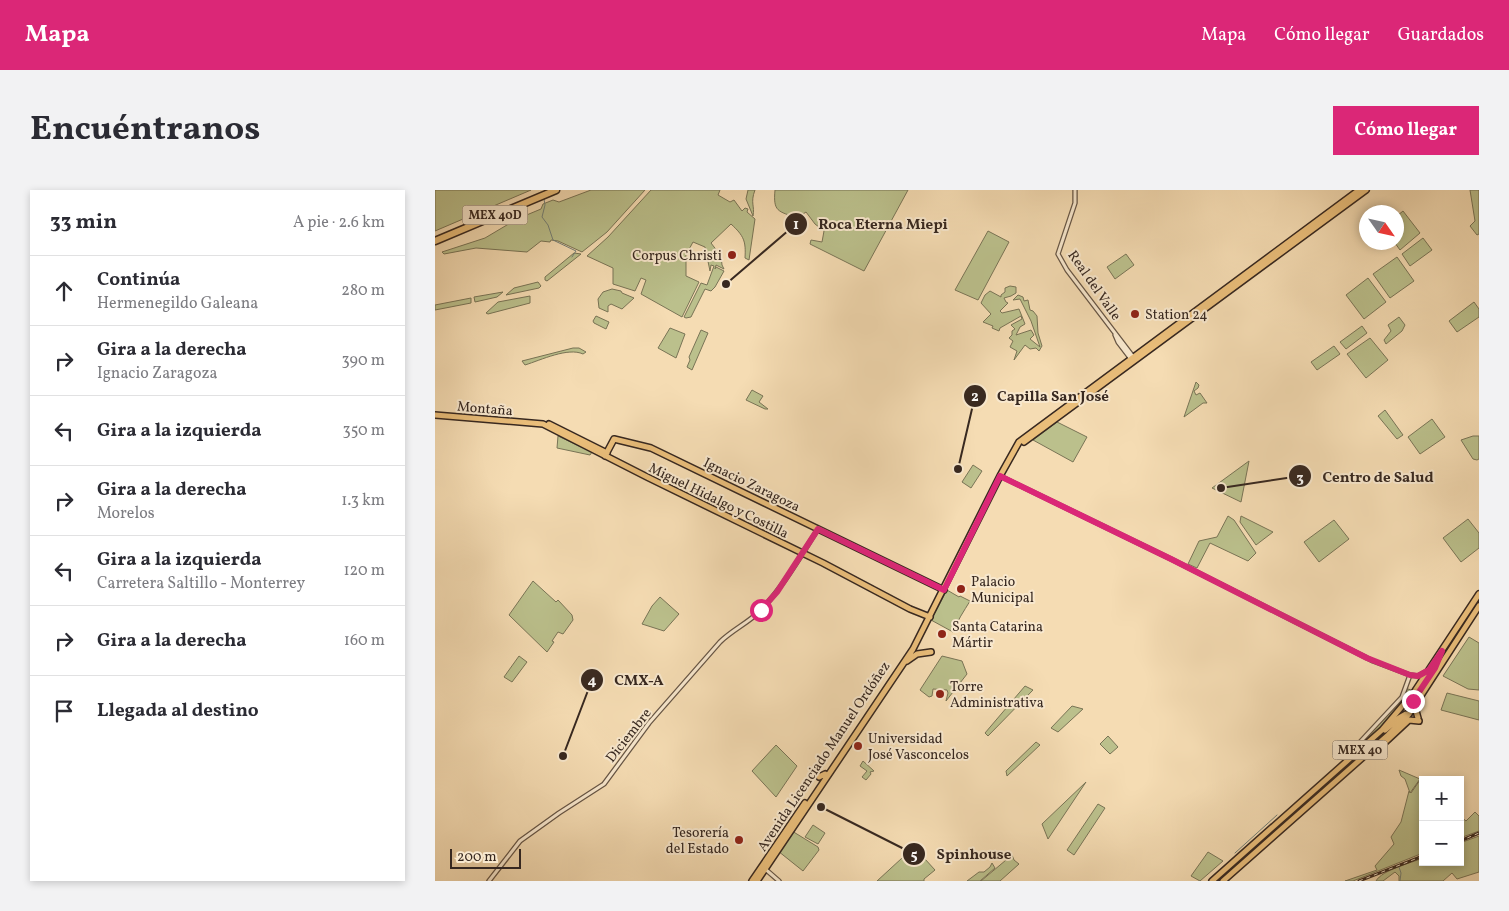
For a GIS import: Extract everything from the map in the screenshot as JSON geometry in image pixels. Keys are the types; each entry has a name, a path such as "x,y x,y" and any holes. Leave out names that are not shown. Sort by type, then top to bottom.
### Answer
{"highway":[{"name":"MEX 40D","path":"435,239 548,190"},
{"name":"MEX 40D","path":"435,239 556,190"}],"main road":[{"name":"Avenida Licenciado Manuel Ordóñez","path":"784,836 794,818 915,644 1000,476 1021,441 1133,360 1359,190"},
{"name":"Avenida Licenciado Manuel Ordóñez","path":"1133,360 1155,346 1161,338 1366,190"},
{"name":"Montaña","path":"435,415 533,423 537,419 606,455"},
{"name":"Ignacio Zaragoza","path":"606,455 614,438 659,451 944,590"},
{"name":"Miguel Hidalgo y Costilla","path":"606,455 803,552 910,609 930,617"},
{"name":"MEX 40","path":"1212,881 1382,730 1415,691 1479,594"},
{"name":"MEX 40","path":"1223,881 1409,714 1479,606"},
{"name":"Avenida Licenciado Manuel Ordóñez","path":"754,881 915,644"},
{"path":"1329,777 1345,766 1399,718 1409,714 1413,701 1435,668 1442,651"},
{"path":"898,671 914,656 931,652"},
{"path":"1372,748 1380,747 1409,720 1419,720 1416,710 1417,701"},
{"path":"819,777 825,774"},
{"path":"794,818 801,814"}],"street":[{"name":"Real del Valle","path":"1075,190 1075,203 1058,254 1067,270 1133,360"},
{"path":"1000,476 1171,559 1367,658 1410,675 1418,676 1429,670"},
{"name":"Diciembre","path":"489,881 520,841 604,784 645,729 720,642 729,633 755,616 777,592 818,529"},
{"path":"1352,757 1361,741 1402,697 1410,675"},
{"path":"763,867 779,881"}],"green space":[{"path":"435,190 531,190 435,231"},
{"path":"591,190 645,190 607,232 582,252 558,241 551,240 550,242 541,241 527,252 476,248 444,254 442,252 485,238 517,219 541,209 543,204 553,200 559,202"},
{"path":"651,190 720,190 718,195 730,202 734,200 742,211 745,208 748,209 747,212 755,219 749,260 745,258 743,239 731,224 711,243 721,256 724,269 716,265 715,269 716,267 724,271 711,291 705,289 691,317 684,317 701,283 707,285 714,266 711,265 710,271 705,247 693,242 686,255 686,276 699,282 682,317 641,294 646,280 641,278 635,291 613,284 613,268 587,256 608,237"},
{"path":"748,190 755,190 753,216 746,199"},
{"path":"775,190 908,190 864,271 810,244 811,240 822,242 824,231 815,224 806,212 797,218 778,210 775,203"},
{"path":"1470,190 1479,190 1479,234 1477,235 1470,226 1475,221"},
{"path":"1404,212 1420,233 1404,247"},
{"path":"988,231 1009,242 978,300 955,290"},
{"path":"1423,238 1432,250 1410,266 1402,254"},
{"path":"574,253 581,254 547,281 545,280 545,277"},
{"path":"1126,254 1134,265 1115,279 1107,267"},
{"path":"1397,257 1414,281 1390,298 1373,274"},
{"path":"1368,278 1386,302 1364,319 1346,295"},
{"path":"538,282 541,286 539,288 506,295 514,288"},
{"path":"1010,286 1016,287 1016,293 1004,298 1008,303 1000,311 1002,313 1019,309 1025,324 1020,327 1016,335 1031,330 1034,335 1030,339 1040,347 1031,321 1020,299 1013,300 1018,295 1023,297 1024,301 1028,300 1030,310 1037,316 1038,333 1042,346 1039,351 1036,348 1030,349 1025,345 1014,360 1017,351 1010,347 1013,341 1009,338 1015,329 1011,325 1022,319 1021,316 1000,328 999,331 983,322 991,314 981,303 985,295 990,291 1001,297 1005,292 1005,288"},
{"path":"612,289 621,291 634,298 622,309 611,304 608,306 608,312 599,308 598,299 603,292"},
{"path":"503,292 497,297 475,302 474,297"},
{"path":"530,296 530,303 486,313 498,302"},
{"path":"471,298 471,303 435,310 435,305"},
{"path":"1474,302 1479,309 1479,317 1457,332 1449,321"},
{"path":"596,316 609,322 606,329 594,323 593,321"},
{"path":"1399,317 1405,325 1402,331 1386,344 1384,340 1391,331 1388,325"},
{"path":"1362,326 1367,333 1346,349 1340,342"},
{"path":"670,328 685,334 676,358 658,348"},
{"path":"701,330 708,333 692,370 687,367 690,360 689,357"},
{"path":"1370,338 1388,360 1366,378 1347,354"},
{"path":"1334,346 1340,354 1317,370 1311,362"},
{"path":"579,348 586,352 583,354 577,352 562,353 525,365 522,361"},
{"path":"1196,382 1199,385 1194,391 1196,395 1200,393 1207,403 1203,403 1184,417"},
{"path":"752,390 763,396 759,402 768,409 746,400"},
{"path":"1385,410 1403,435 1397,439 1378,416"},
{"path":"1432,419 1445,437 1420,454 1408,437"},
{"path":"1057,422 1087,437 1073,462 1033,440"},
{"path":"558,436 592,452 590,455 557,448"},
{"path":"1479,436 1479,459 1477,460 1473,459 1461,440"},
{"path":"1249,461 1241,502 1212,488"},
{"path":"973,465 982,471 971,488 962,482"},
{"path":"1228,516 1234,520 1256,553 1248,561 1210,543 1197,568 1188,564 1199,541 1217,537"},
{"path":"1241,516 1273,532 1256,545 1240,522"},
{"path":"1468,519 1479,533 1479,548 1461,562 1443,538"},
{"path":"1334,520 1349,539 1319,562 1304,542"},
{"path":"533,581 556,602 558,600 572,615 573,620 563,634 558,632 547,652 509,615"},
{"path":"947,590 970,601 953,632 931,620"},
{"path":"660,597 679,614 664,631 642,624 652,606"},
{"path":"1479,597 1479,603 1438,665 1444,651"},
{"path":"1469,637 1479,643 1479,690 1468,689 1443,676"},
{"path":"519,656 527,662 512,682 504,677"},
{"path":"942,656 962,661 967,674 946,701 947,690 933,689 932,696 929,697 920,690"},
{"path":"1025,686 1033,690 988,736 985,733"},
{"path":"1405,690 1411,690 1408,695 1376,732 1361,744 1404,696"},
{"path":"1447,693 1479,701 1479,720 1441,710"},
{"path":"1072,706 1083,709 1058,732 1051,728"},
{"path":"1398,721 1220,881 1214,881 1323,784"},
{"path":"1108,736 1118,747 1110,754 1100,744"},
{"path":"1036,742 1040,745 1007,776 1006,771"},
{"path":"776,745 797,766 776,797 752,771"},
{"path":"863,761 874,771 870,772 871,774 866,780 862,777 867,771 860,766"},
{"path":"1399,770 1419,779 1410,793 1405,779 1401,776"},
{"path":"1419,781 1419,855 1353,881 1345,881 1377,870 1375,866 1394,844 1391,837 1401,822 1409,791 1411,793"},
{"path":"1086,782 1048,839 1042,824"},
{"path":"1098,804 1105,808 1074,855 1067,850"},
{"path":"1475,812 1479,816 1479,831 1464,837 1464,819 1466,821"},
{"path":"813,825 825,833 818,844 805,837"},
{"path":"792,831 818,847 819,850 803,871 778,851"},
{"path":"1479,836 1479,872 1457,879 1452,873 1443,881 1399,881 1399,876 1395,872 1383,881 1376,881 1384,873 1419,859 1419,866 1464,866 1464,842"},
{"path":"914,847 935,870 924,881 877,881"},
{"path":"1208,852 1223,861 1200,881 1191,876"},
{"path":"1012,855 1019,864 1000,881 981,881"},
{"path":"992,863 995,868 980,881 967,881 979,872 984,872"}],"waterway":[{"path":"544,199 545,205 542,217 548,225 553,240 576,251 572,257"},
{"path":"1235,853 1277,815"},
{"path":"1399,867 1401,873 1400,881"}],"railway":[{"path":"1464,839 1479,833"},
{"path":"1359,881 1419,858"}],"place":[{"name":"Corpus Christi","path":"732,255"},
{"name":"Roca Eterna Miepi","path":"726,284"},
{"name":"Station 24","path":"1135,314"},
{"name":"Capilla San José","path":"958,469"},
{"name":"Centro de Salud","path":"1221,488"},
{"name":"Palacio Municipal","path":"961,589"},
{"name":"Santa Catarina Mártir","path":"942,634"},
{"name":"Torre Administrativa","path":"940,694"},
{"name":"Universidad José Vasconcelos","path":"858,746"},
{"name":"CMX-A","path":"563,756"},
{"name":"Spinhouse","path":"821,807"},
{"name":"Tesorería del Estado","path":"739,840"}],"route":[{"path":"761,610 777,592 818,529 944,590 1000,476 1290,618 1367,658 1410,675 1418,676 1429,670 1442,651 1435,668 1413,701"}]}
